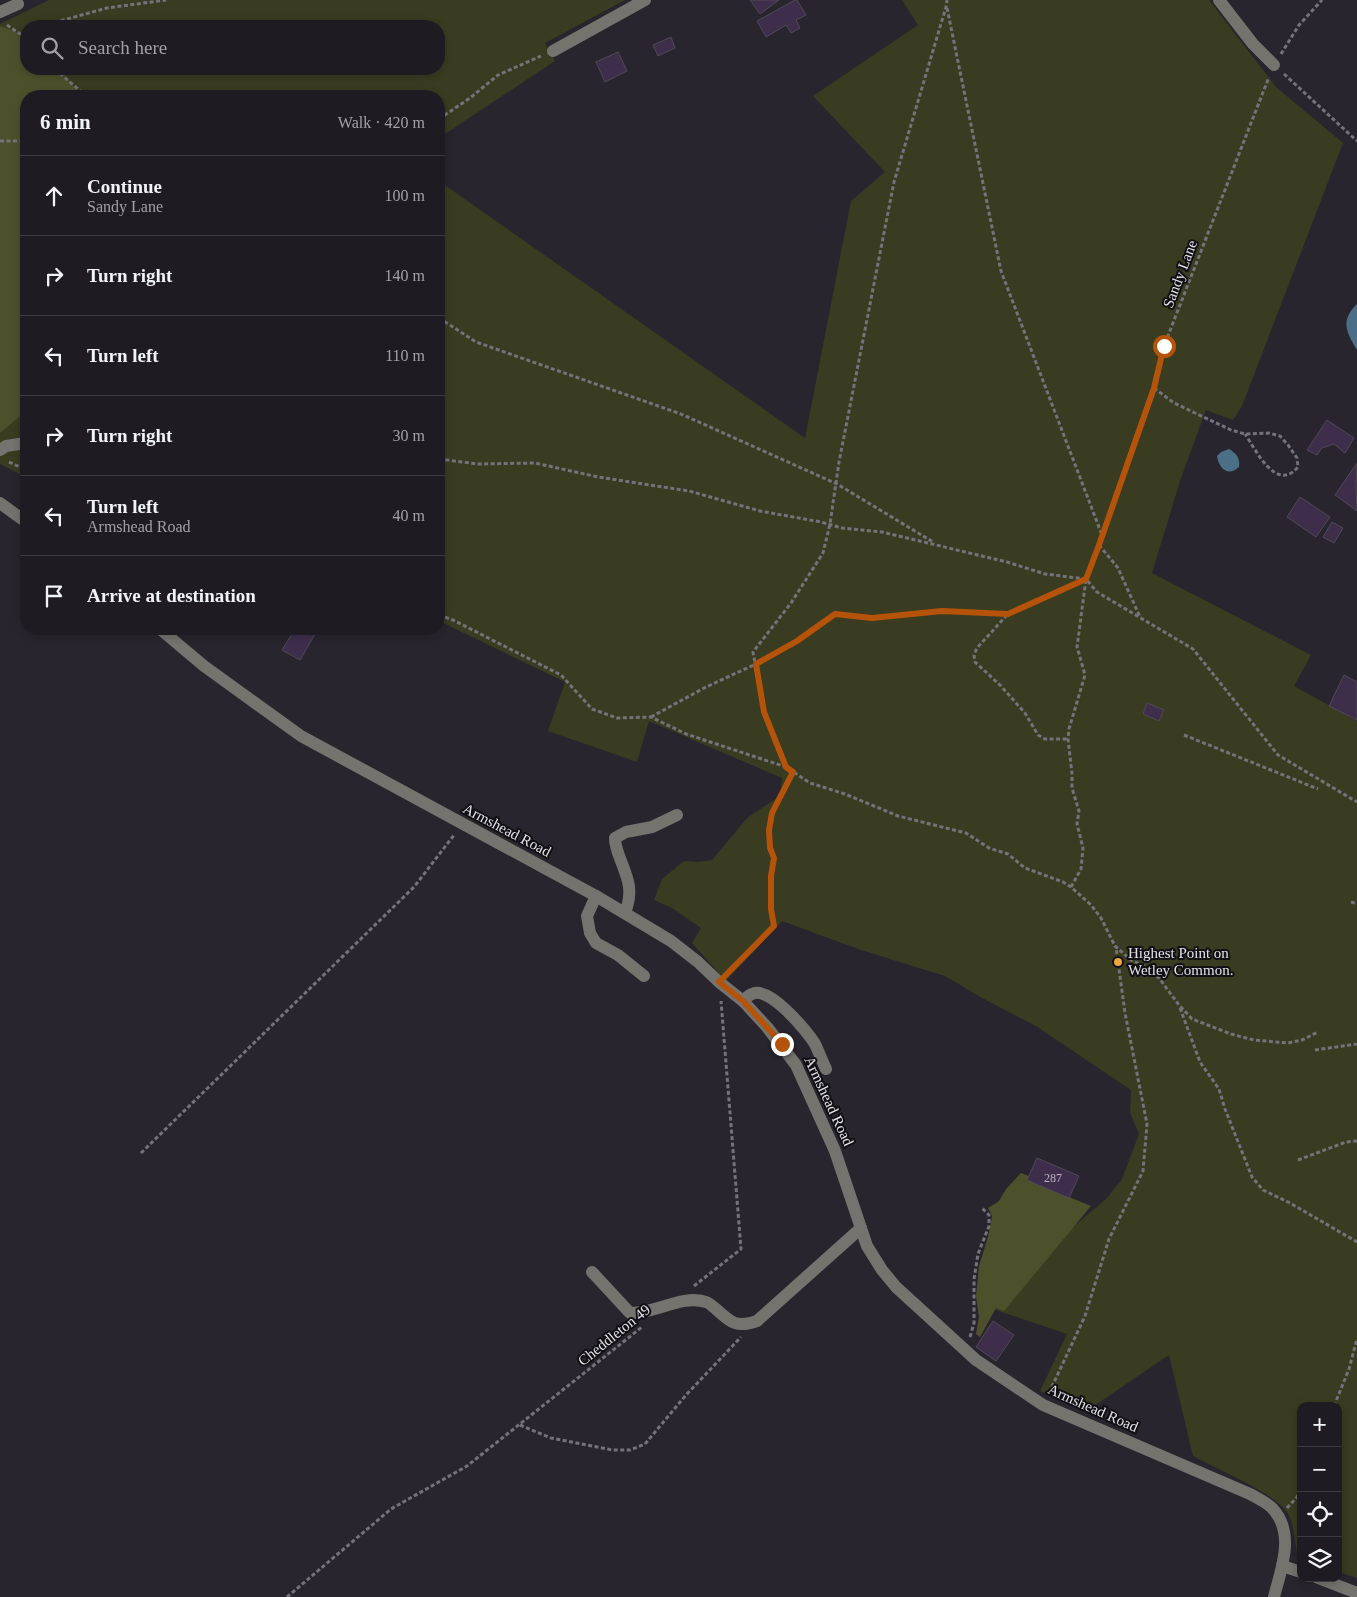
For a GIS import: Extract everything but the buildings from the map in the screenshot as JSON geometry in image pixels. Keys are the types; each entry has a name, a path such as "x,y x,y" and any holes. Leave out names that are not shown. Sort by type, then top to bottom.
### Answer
{"street":[{"path":"553,51 645,0"},
{"path":"1218,0 1253,44 1274,65"},
{"path":"0,12 18,4"},
{"path":"0,450 6,446 20,444"},
{"path":"0,503 20,518"},
{"name":"Armshead Road","path":"167,635 204,666 301,736 596,896 671,942 698,962 743,1001 768,1026 796,1065 835,1151 867,1246 887,1275 908,1298 976,1360 1043,1405 1250,1494 1272,1508 1279,1518"},
{"path":"625,913 630,899 628,878 615,845 615,838 626,832 652,827 678,816"},
{"path":"596,896 588,916 590,934 596,943 618,955 644,976"},
{"path":"743,1001 752,993 758,992 766,995 784,1008 801,1024 816,1045 826,1069"},
{"path":"592,1272 630,1313 642,1314 687,1300 708,1303 721,1314 741,1325 757,1321 861,1228"},
{"path":"1274,1597 1286,1546 1284,1530 1279,1518"},
{"path":"1282,1566 1297,1571"},
{"path":"1328,1582 1357,1593"}],"path":[{"path":"64,20 107,8 166,0"},
{"path":"786,767 764,712 754,652 791,603 823,553 894,182 947,0"},
{"name":"Sandy Lane","path":"1071,887 1082,869 1083,848 1077,824 1079,811 1072,788 1068,739 1069,729 1085,675 1077,647 1086,579 1154,388 1164,346 1274,65 1299,25 1322,0"},
{"path":"946,7 1002,271 1102,536"},
{"path":"0,20 20,33"},
{"path":"445,115 470,98 498,75 553,51"},
{"path":"1274,65 1357,141"},
{"path":"62,75 79,90"},
{"path":"0,141 20,141"},
{"path":"445,322 476,342 681,414 836,484 936,544"},
{"path":"1154,388 1174,403 1232,430 1245,434 1269,433 1280,436 1297,458 1298,467 1292,474 1284,476 1276,474 1268,468 1245,434"},
{"path":"445,460 478,464 535,463 598,477 689,492 760,511 842,528 882,532 1007,562 1045,574 1086,579 1097,592 1193,649 1278,755 1357,802"},
{"path":"9,462 20,467"},
{"path":"1099,545 1118,568 1140,618"},
{"path":"1068,739 1045,739 1038,735 1025,713 1000,685 975,662 974,655 977,648 1008,614 1086,579"},
{"path":"445,617 561,675 592,709 617,718 651,717 706,687 756,664 797,641 835,614 872,618 942,611 1008,614"},
{"path":"651,717 686,734 786,767 810,784 846,794 898,816 966,833 989,848 1008,854 1025,868 1071,887 1102,918 1116,946 1125,1013 1147,1124 1143,1171 1109,1239 1084,1316 1043,1405"},
{"path":"1184,735 1318,789"},
{"path":"691,1289 741,1249 719,982 774,926 771,909 771,876 774,858 770,848 769,830 772,813 793,772"},
{"path":"141,1153 414,887 462,823"},
{"path":"1351,902 1357,904"},
{"path":"1116,946 1131,960 1148,968 1159,978 1179,1006 1192,1019 1210,1027 1254,1040 1288,1042 1302,1040 1318,1032"},
{"path":"1179,1006 1200,1062 1219,1089 1252,1177 1263,1190 1290,1203 1357,1242"},
{"path":"1315,1050 1357,1044"},
{"path":"1298,1160 1346,1142 1357,1141"},
{"path":"964,1349 974,1323 974,1278 978,1254 989,1226 989,1215 982,1208"},
{"path":"520,1425 551,1438 612,1450 630,1450 645,1444 686,1395 757,1321"},
{"name":"Cheddleton 49","path":"287,1597 391,1510 467,1466 646,1324"},
{"path":"1336,1402 1349,1369 1357,1339"},
{"path":"1279,1518 1299,1492"}],"green space":[{"path":"49,0 625,0 545,43 555,61 445,134 445,90 20,90 20,474 0,464 0,24"},
{"path":"902,0 1209,0 1276,87 1343,143 1242,406 1233,420 1206,410 1181,478 1152,573 1311,655 1294,686 1357,721 1357,1578 1342,1573 1342,1402 1297,1402 1297,1551 1290,1517 1280,1505 1243,1481 1193,1456 1169,1355 1085,1412 1040,1391 1067,1334 981,1305 1106,1199 1122,1179 1139,1134 1130,1113 1131,1090 1036,1026 945,976 861,950 782,921 726,981 692,943 701,928 672,908 654,900 662,879 684,861 699,862 712,860 748,817 780,796 782,778 649,721 637,762 548,731 565,682 445,624 445,185 805,438 851,201 885,172 813,96 918,25"},
{"path":"0,26 16,32 20,36 20,75 65,75 76,90 20,90 20,416 0,433"},
{"path":"1021,1173 1029,1176 1028,1180 1091,1206 1004,1311 996,1308 980,1337 976,1334 979,1317 976,1296 979,1266 992,1216 988,1208 999,1201 1006,1189"}],"water":[{"path":"1357,304 1357,350 1346,326 1348,315"},
{"path":"1229,449 1236,455 1239,461 1239,467 1231,471 1222,468 1217,456"}],"place":[{"name":"Highest Point on Wetley Common.","path":"1118,962"}],"route":[{"path":"782,1044 768,1026 743,1001 719,982 774,926 771,909 771,876 774,858 770,848 769,830 772,813 793,772 786,767 764,712 756,664 797,641 835,614 872,618 942,611 1008,614 1086,579 1154,388 1164,346"}]}
